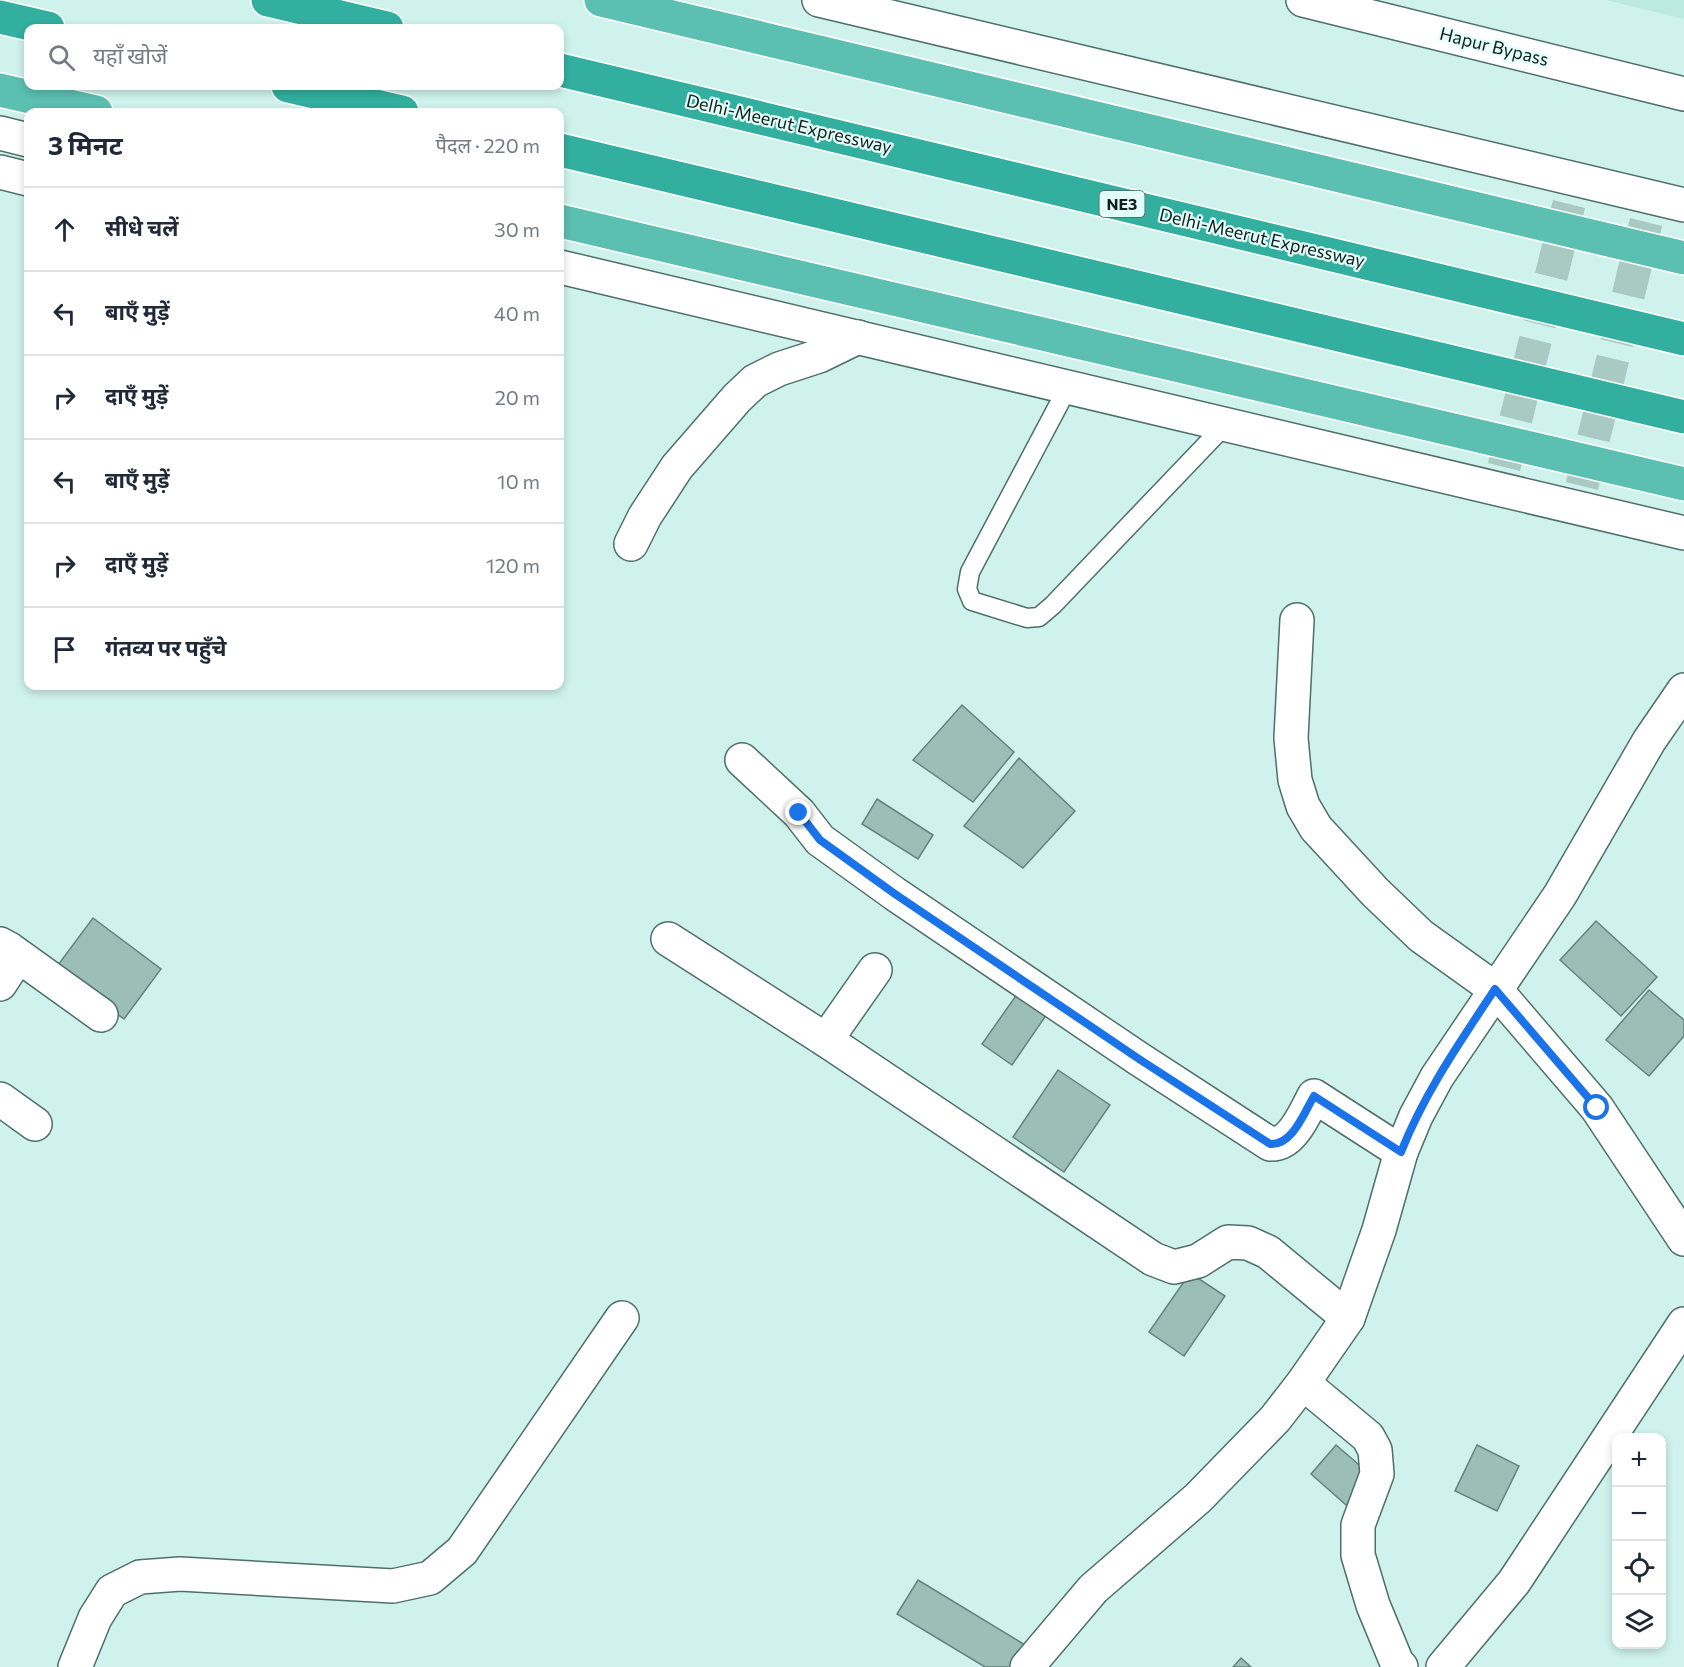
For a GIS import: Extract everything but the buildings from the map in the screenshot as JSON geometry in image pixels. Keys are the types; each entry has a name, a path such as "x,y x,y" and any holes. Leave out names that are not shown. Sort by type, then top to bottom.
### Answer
{"highway":[{"path":"268,0 370,24"},
{"path":"601,0 1684,258"},
{"path":"0,17 31,24"},
{"name":"Delhi-Meerut Expressway","path":"564,71 1684,339"},
{"path":"0,90 79,108"},
{"path":"306,90 384,108"},
{"path":"564,151 1684,417"},
{"path":"564,222 1684,484"}],"street":[{"path":"819,0 1572,192 1649,210 1684,205"},
{"name":"Hapur Bypass","path":"1304,0 1684,94"},
{"path":"0,133 24,139"},
{"path":"0,172 24,178"},
{"path":"564,268 1226,424 1502,478 1579,497 1684,533"},
{"path":"631,544 645,516 677,467 737,398 755,381 779,369 819,356 858,337"},
{"path":"1297,620 1291,738 1295,780 1303,806 1316,828 1375,892 1421,936 1495,989 1597,1108 1684,1239"},
{"path":"1027,1667 1093,1589 1198,1498 1275,1419 1348,1318 1380,1230 1401,1152 1416,1116 1437,1077 1560,895 1650,741 1684,690"},
{"path":"742,760 799,813 820,840 895,894 1139,1059 1270,1144 1279,1145 1287,1140 1314,1096 1401,1152"},
{"path":"668,939 826,1040 1154,1259 1174,1267 1198,1262 1228,1242 1248,1243 1268,1252 1348,1318"},
{"path":"0,984 13,964 5,946"},
{"path":"5,946 101,1016"},
{"path":"826,1040 875,970"},
{"path":"0,1099 35,1124"},
{"path":"75,1667 95,1618 112,1590 140,1577 180,1574 393,1586 430,1578 462,1551 622,1318"},
{"path":"1443,1667 1514,1582 1684,1324"},
{"path":"1303,1383 1368,1437 1375,1450 1377,1474 1358,1525 1358,1555 1373,1605 1397,1663 1401,1667"}],"lane":[{"path":"1068,387 970,572 967,589 972,601 1027,618 1039,617 1226,424"}],"shaded area":[{"path":"1606,0 1684,0 1684,19"}],"tunnel":[{"path":"1504,467 1569,204"},
{"path":"1582,486 1646,222"}],"route":[{"path":"799,813 820,840 895,894 1139,1059 1270,1144 1279,1145 1287,1140 1314,1096 1401,1152 1416,1116 1437,1077 1495,989 1597,1108"}]}
